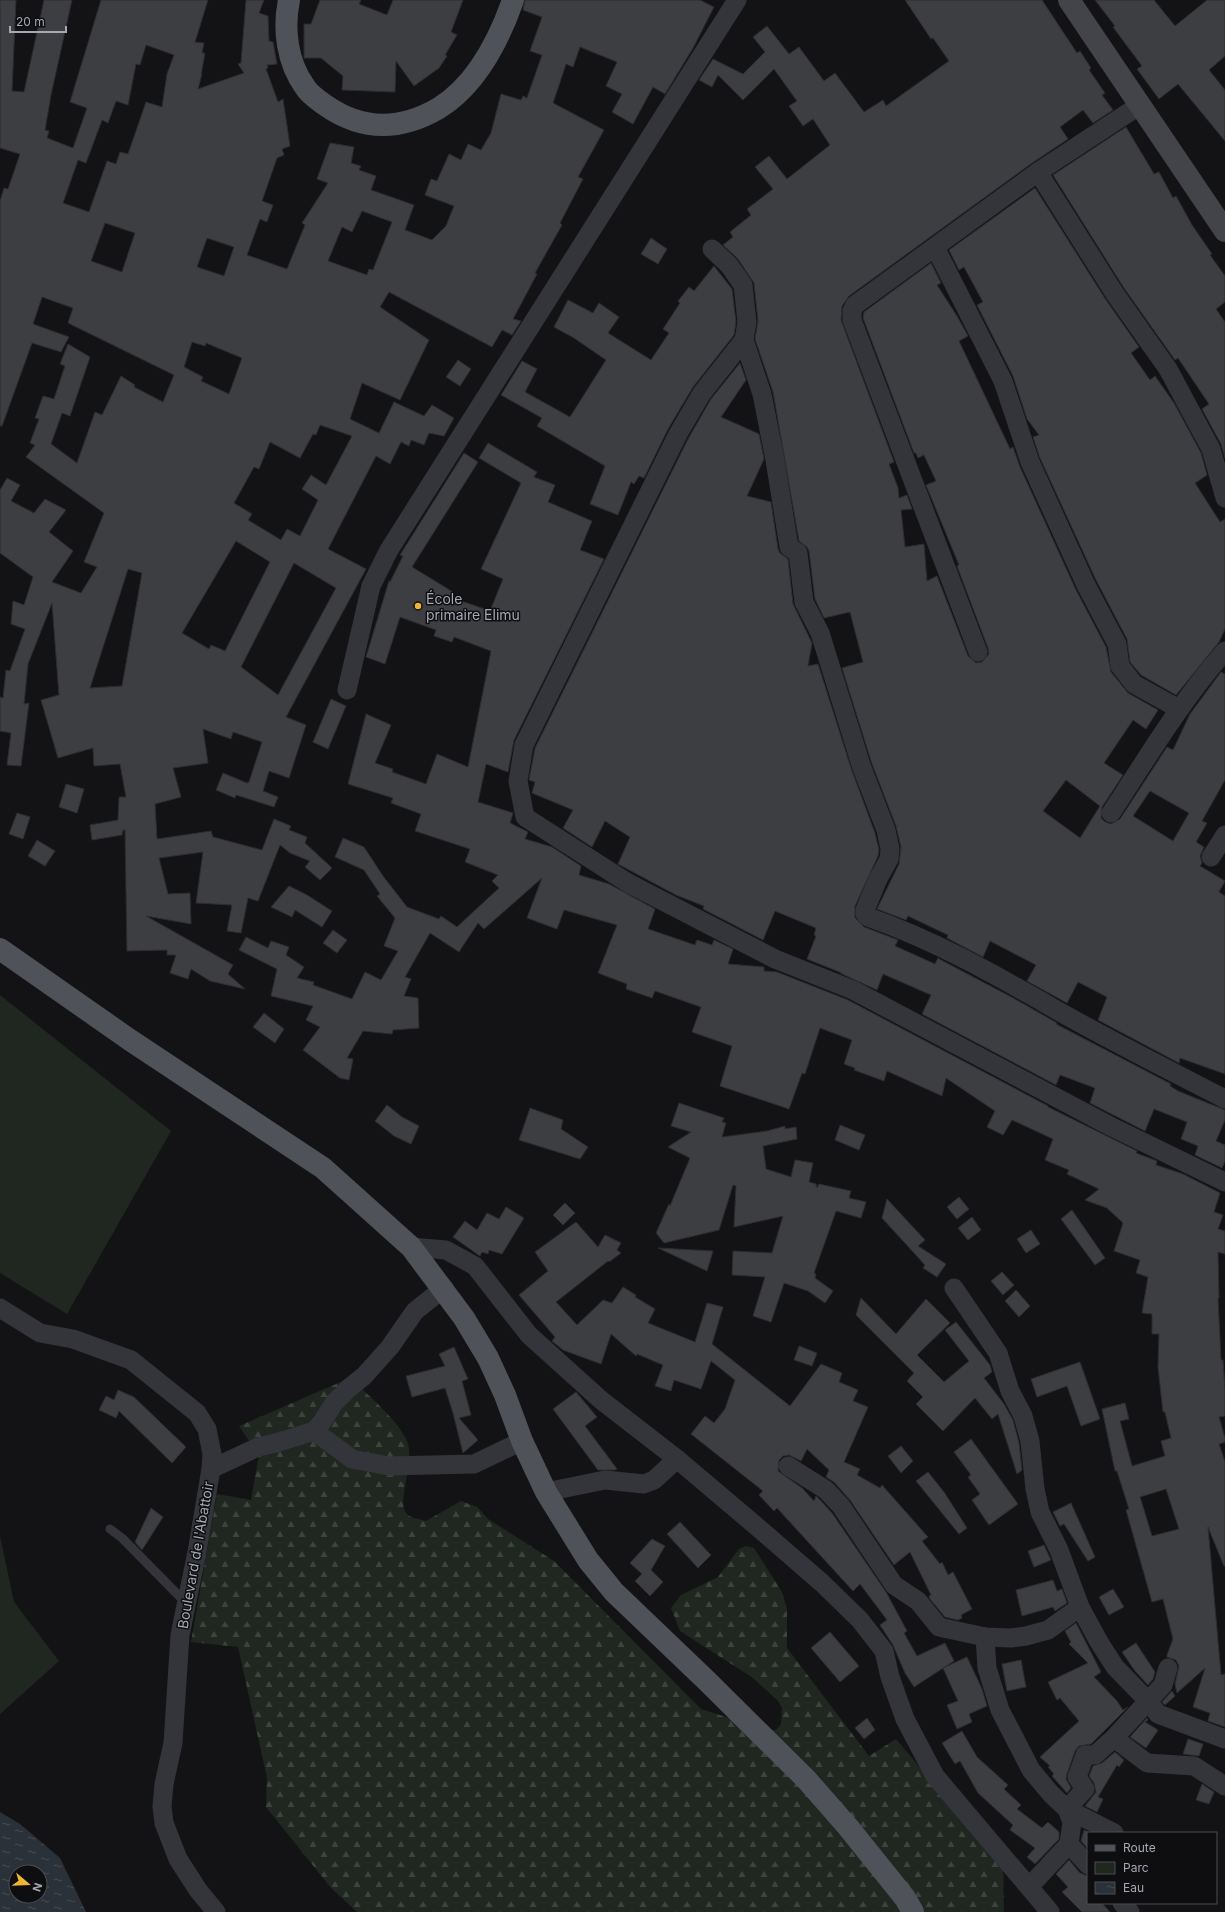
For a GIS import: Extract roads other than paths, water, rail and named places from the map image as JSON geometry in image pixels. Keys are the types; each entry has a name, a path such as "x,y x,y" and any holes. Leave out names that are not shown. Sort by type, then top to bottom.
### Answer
{"main road":[{"path":"289,0 285,17 287,41 294,66 305,88 336,113 354,121 371,126 391,126 415,119 438,108 460,92 480,68 505,22 513,0"},
{"path":"0,949 130,1040 322,1168 412,1247 444,1288 488,1358 505,1395 522,1441 546,1492 588,1560 614,1592 806,1779 853,1833 905,1898 913,1912"}],"street":[{"path":"347,690 371,586 389,550 737,0"},
{"path":"1069,0 1225,231"},
{"path":"978,652 852,320 852,311 855,305 1038,172 1140,105"},
{"path":"1038,172 1115,294 1168,369 1211,449 1225,498"},
{"path":"935,247 1002,382 1030,462 1086,585 1117,644 1120,666 1134,684 1179,709"},
{"path":"712,249 729,265 743,285 747,322 744,340 762,394 777,466 789,547 798,553 804,602 820,633 862,768 886,830 890,849 889,859 878,879 865,910 865,914 904,929 956,954 1112,1041 1225,1099"},
{"path":"744,340 702,393 678,434 524,745 518,781 525,817 628,883 775,959 852,990 1110,1126 1225,1182"},
{"path":"1111,813 1179,709 1204,675 1225,651"},
{"path":"1212,857 1225,835"},
{"path":"412,1247 446,1250 475,1266 529,1335 601,1400 677,1459 822,1583 860,1620 884,1651 890,1677 904,1719 935,1776 1050,1912"},
{"path":"211,1469 258,1447 314,1431 334,1404 349,1388 364,1376 390,1347 415,1310 444,1288"},
{"path":"954,1288 998,1353 1010,1391 1023,1416 1030,1441 1035,1489 1040,1512 1059,1550 1080,1607 1115,1667 1148,1700 1158,1714 1225,1739"},
{"name":"Boulevard de l'Abattoir","path":"0,1308 40,1333 73,1339 131,1360 197,1413 207,1429 212,1454 211,1469 180,1635 173,1743 164,1784 162,1807 164,1823 178,1859 198,1890 216,1912"},
{"path":"314,1431 352,1459 389,1466 474,1464 522,1441"},
{"path":"546,1492 605,1480 644,1484 654,1480 677,1459"},
{"path":"788,1466 826,1490 841,1506 894,1585 918,1601 935,1624 939,1627 985,1637 1011,1638 1026,1636 1048,1630 1080,1607"},
{"path":"985,1637 987,1668 1000,1710 1031,1770 1051,1794 1067,1809 1112,1832"},
{"path":"1067,1809 1085,1789 1077,1777 1085,1755 1095,1755 1114,1738 1163,1685 1168,1668"},
{"path":"1114,1738 1147,1763 1194,1766 1225,1786"},
{"path":"1029,1887 1069,1844 1072,1822 1067,1809"},
{"path":"1069,1844 1087,1864"},
{"path":"1123,1904 1130,1912"}],"lane":[{"path":"110,1529 122,1538 187,1604"}],"water":[{"path":"0,1812 20,1824 60,1858 86,1912 0,1912"}],"place":[{"name":"École primaire Elimu","path":"418,606"}]}
